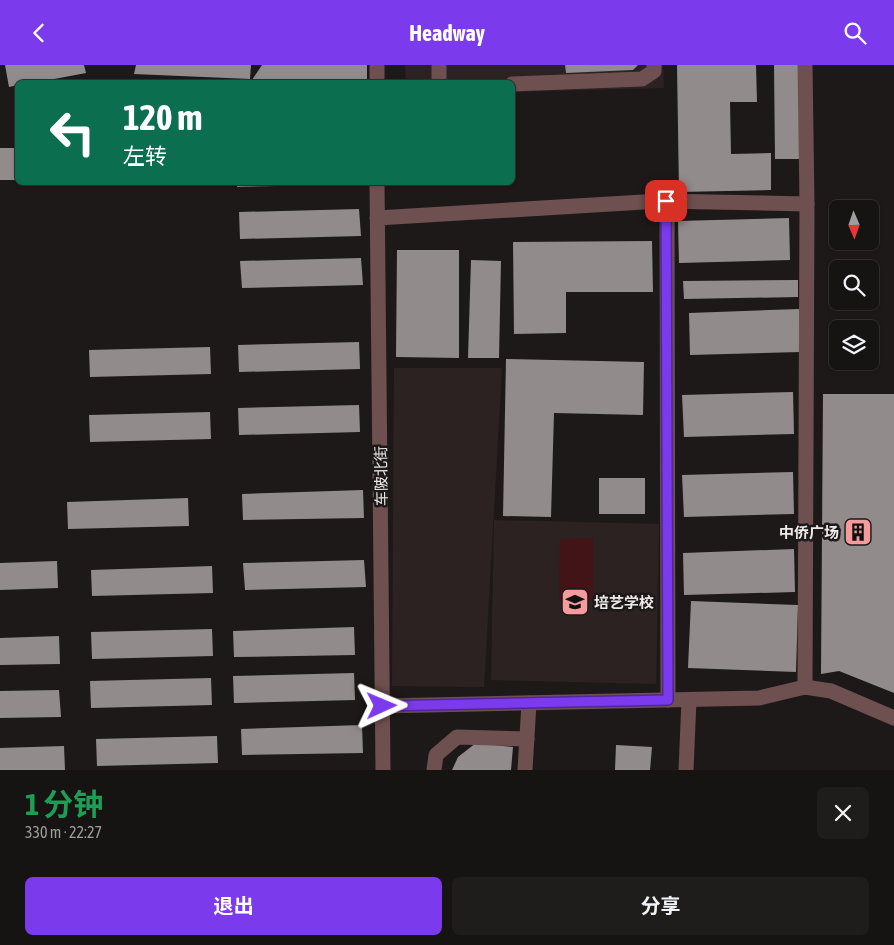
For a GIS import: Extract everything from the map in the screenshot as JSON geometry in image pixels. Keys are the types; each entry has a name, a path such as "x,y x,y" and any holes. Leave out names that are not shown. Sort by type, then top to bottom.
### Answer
{"street":[{"path":"377,65 377,80"},
{"path":"439,65 439,80"},
{"path":"515,84 642,79 654,71 654,65"},
{"path":"805,65 807,204 805,687"},
{"name":"车陂北街","path":"377,185 382,770"},
{"path":"377,217 666,201 807,204"},
{"path":"666,201 668,700"},
{"path":"382,706 758,698 805,687 831,691 894,718"},
{"path":"686,770 689,700"},
{"path":"525,770 529,703"},
{"path":"434,770 436,755 457,737 527,739"}],"shaded area":[{"path":"405,65 663,65 664,88 515,92 515,80 406,80"},
{"path":"394,368 502,368 484,687 392,686"},
{"name":"培艺学校","path":"494,520 659,524 656,684 491,680"},
{"path":"593,538 593,600 559,599 560,539"}],"building":[{"path":"5,65 84,65 86,73 49,80 15,80 15,86 9,87"},
{"path":"136,65 251,65 250,79 134,74"},
{"path":"262,65 367,65 367,80 252,80"},
{"path":"565,65 638,65 633,70 566,73"},
{"path":"677,65 756,65 757,102 730,102 731,154 771,153 771,190 679,192"},
{"path":"774,65 798,65 800,159 775,159"},
{"path":"0,148 15,148 15,180 0,180"},
{"path":"237,185 320,185 237,187"},
{"path":"359,209 361,236 240,239 239,212"},
{"path":"789,218 790,260 679,263 678,221"},
{"path":"652,241 653,292 566,292 566,333 514,334 513,242"},
{"path":"397,250 459,250 459,358 396,357"},
{"path":"361,258 363,285 242,288 240,261"},
{"path":"471,260 501,261 499,358 468,358"},
{"path":"798,280 798,297 684,299 683,281"},
{"path":"799,309 801,352 690,355 689,313"},
{"path":"359,342 360,369 239,372 238,345"},
{"path":"210,347 211,374 90,377 89,350"},
{"path":"506,359 644,362 643,415 554,413 551,517 503,516"},
{"path":"793,392 794,434 684,437 682,395"},
{"name":"中侨广场","path":"823,394 894,394 894,693 839,671 821,674"},
{"path":"359,405 360,432 239,435 238,408"},
{"path":"210,412 211,439 90,442 89,415"},
{"path":"793,472 794,514 684,517 682,475"},
{"path":"599,478 645,478 645,514 599,514"},
{"path":"363,490 364,518 243,520 242,494"},
{"path":"188,498 189,526 68,529 67,502"},
{"path":"794,549 795,592 684,595 683,553"},
{"path":"364,560 366,587 245,590 243,563"},
{"path":"57,561 58,588 0,590 0,563"},
{"path":"212,566 213,593 92,596 91,570"},
{"path":"691,601 798,605 796,672 688,668"},
{"path":"354,627 355,655 234,657 233,631"},
{"path":"212,629 213,656 92,659 91,632"},
{"path":"59,636 60,664 0,665 0,638"},
{"path":"354,673 355,700 234,703 233,676"},
{"path":"211,678 212,705 91,708 90,681"},
{"path":"59,690 61,717 0,718 0,691"},
{"path":"362,725 363,753 242,755 241,729"},
{"path":"217,736 218,763 97,766 96,739"},
{"path":"476,743 513,747 511,770 452,770 458,757"},
{"path":"616,745 652,747 650,770 615,770"},
{"path":"64,746 65,770 0,770 0,748"}],"place":[{"name":"中侨广场","path":"858,532"},
{"name":"培艺学校","path":"575,602"}],"route":[{"path":"382,706 668,700 666,201"}]}
